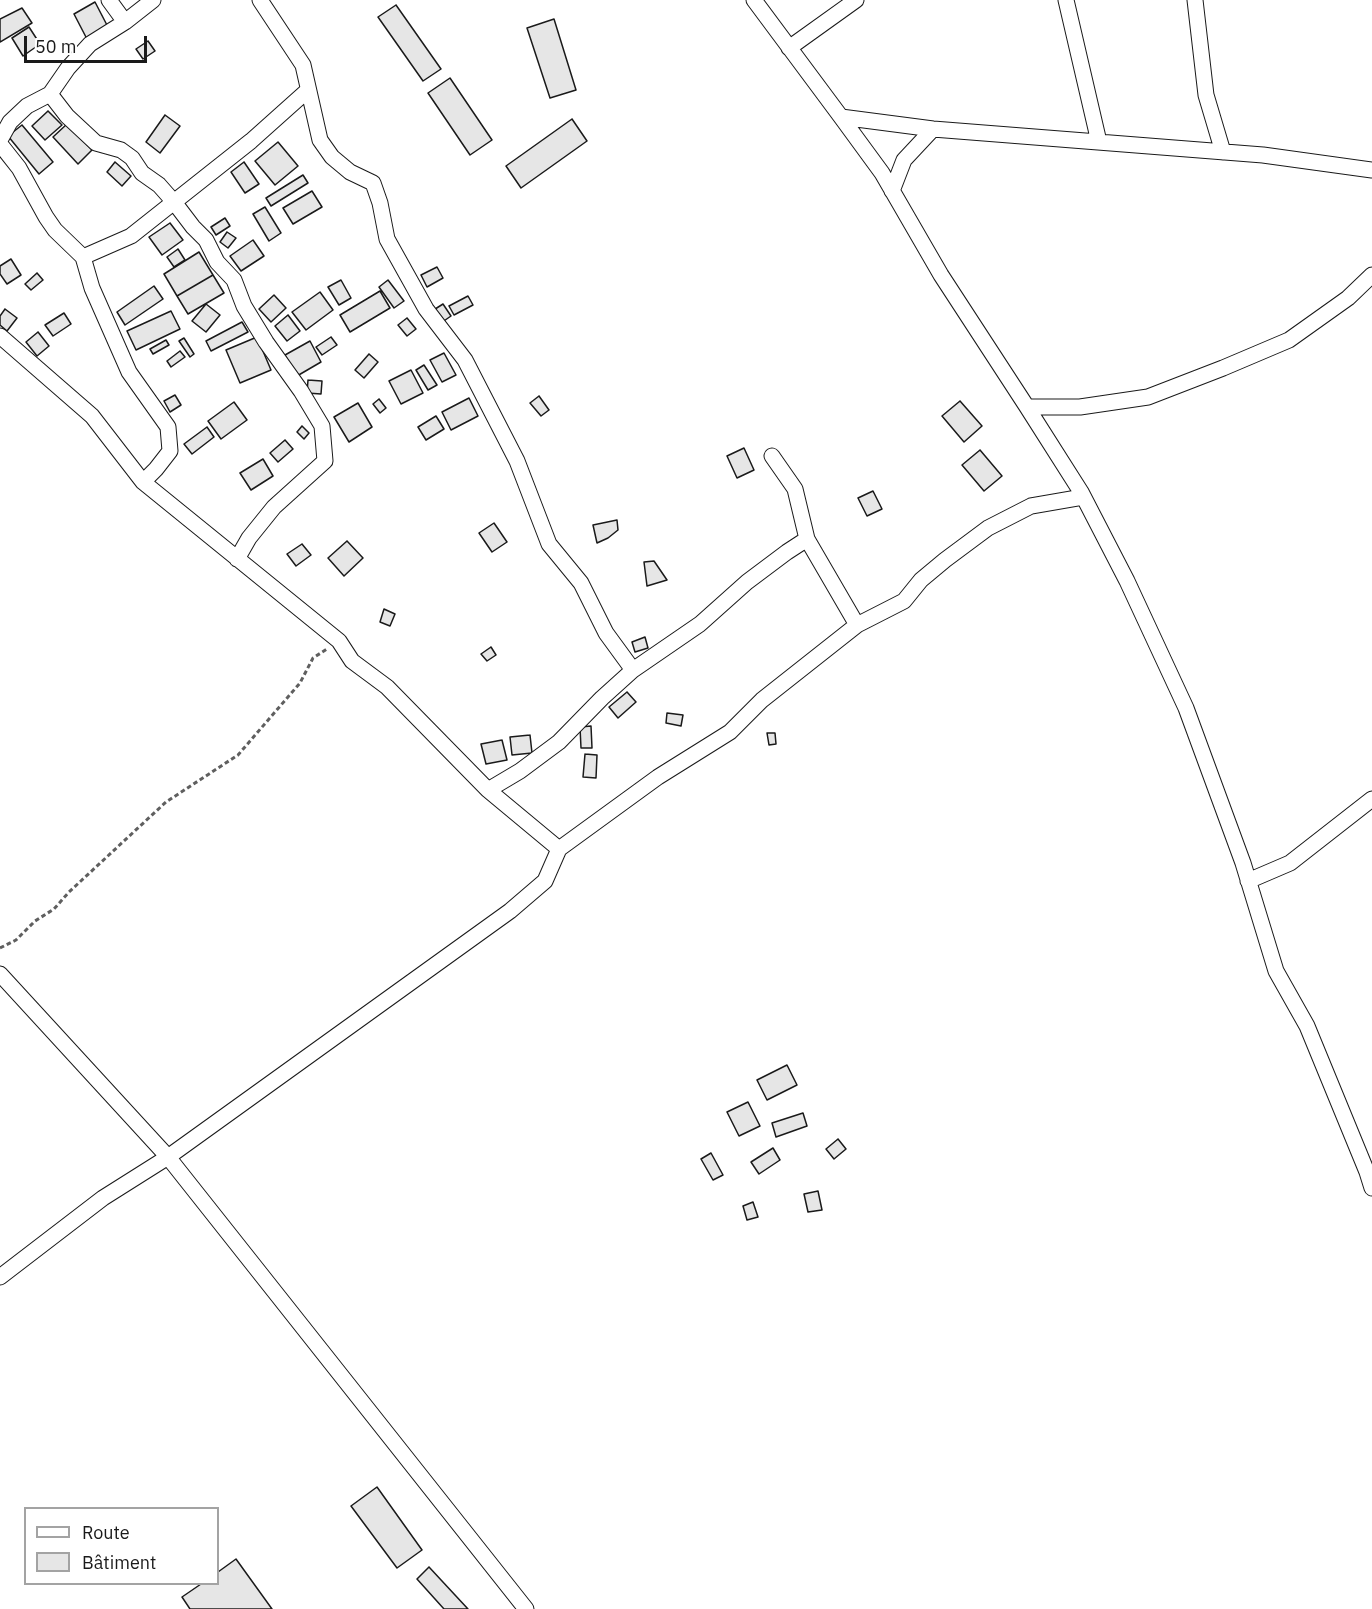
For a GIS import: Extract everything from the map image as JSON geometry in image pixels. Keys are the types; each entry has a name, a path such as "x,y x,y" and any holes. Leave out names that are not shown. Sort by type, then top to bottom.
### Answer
{"street":[{"path":"109,0 125,22"},
{"path":"143,482 170,451 168,427 129,372 82,257 55,230 19,168 0,142 10,122 27,106 50,94 68,68 90,44 125,22 153,0"},
{"path":"260,0 303,65 320,140 332,157 350,172 373,183 380,203 387,239 426,309 465,360 517,460 549,544 581,583 606,633 633,670"},
{"path":"754,0 882,173 941,275 1083,497 1128,581 1186,708 1248,881 1276,971 1306,1026 1372,1188"},
{"path":"789,48 856,0"},
{"path":"1066,0 1099,142"},
{"path":"1195,0 1206,95 1223,152"},
{"path":"82,257 131,236 251,141 308,90"},
{"path":"50,94 67,116 96,143 121,150 132,158 142,173 159,185 206,240 217,262 234,280 244,306 322,426 325,461 274,507 249,538 237,559"},
{"path":"841,117 933,129 1263,155 1372,170"},
{"path":"892,191 904,160 933,129"},
{"path":"1027,407 1080,407 1148,397 1212,373 1289,340 1348,298 1372,275"},
{"path":"0,336 92,416 143,482 339,641 352,661 387,687 488,790 559,849"},
{"path":"772,456 795,489 807,539 857,625"},
{"path":"0,1276 103,1198 168,1158 510,911 545,881 559,849 658,777 730,732 762,700 857,625 904,602 921,580 988,528 1031,506 1083,497"},
{"path":"488,790 520,771 559,742 633,670 700,624 747,582 807,539"},
{"path":"1248,881 1290,863 1372,799"},
{"path":"0,974 168,1158 526,1609"}],"path":[{"path":"0,948 16,940 35,921 54,909 69,892 166,801 238,755 300,683 313,658 339,641"}],"building":[{"path":"95,2 109,29 88,41 74,14"},
{"path":"396,5 441,69 423,81 378,17"},
{"path":"22,8 32,23 0,42 0,19"},
{"path":"554,19 576,90 550,98 527,28"},
{"path":"29,27 40,44 23,56 12,38"},
{"path":"148,41 155,51 143,59 136,49"},
{"path":"450,78 492,140 470,155 428,93"},
{"path":"48,111 62,125 45,140 32,126"},
{"path":"165,115 180,126 160,153 146,142"},
{"path":"572,119 587,141 521,188 506,166"},
{"path":"67,124 92,150 78,164 53,137"},
{"path":"22,125 53,162 39,174 8,136"},
{"path":"278,142 298,166 275,185 255,161"},
{"path":"115,162 131,176 122,186 107,172"},
{"path":"244,162 259,184 245,193 231,172"},
{"path":"303,175 308,183 271,206 266,198"},
{"path":"312,191 322,207 293,224 283,208"},
{"path":"265,207 281,233 269,241 253,214"},
{"path":"225,218 230,226 216,235 211,227"},
{"path":"170,223 183,240 162,255 149,237"},
{"path":"227,232 236,238 228,248 220,242"},
{"path":"253,240 264,256 241,271 230,256"},
{"path":"178,249 185,260 174,267 167,257"},
{"path":"199,252 213,275 177,296 164,274"},
{"path":"11,259 21,275 7,284 0,274 0,266"},
{"path":"437,267 443,278 427,287 421,275"},
{"path":"37,273 43,280 31,290 25,284"},
{"path":"213,275 224,293 188,314 177,296"},
{"path":"341,280 351,298 339,305 328,287"},
{"path":"388,280 404,301 394,308 379,287"},
{"path":"154,286 163,299 125,325 117,312"},
{"path":"380,291 390,308 350,332 340,315"},
{"path":"320,292 333,310 306,330 292,312"},
{"path":"274,295 286,308 271,322 259,309"},
{"path":"468,296 473,305 454,315 449,306"},
{"path":"206,304 220,315 206,332 192,321"},
{"path":"443,304 451,316 441,323 432,311"},
{"path":"5,309 17,318 7,331 0,325 0,316"},
{"path":"171,311 180,329 136,350 127,331"},
{"path":"64,313 71,324 53,336 45,325"},
{"path":"288,315 300,331 287,341 275,326"},
{"path":"407,318 416,329 407,336 398,325"},
{"path":"242,322 248,332 211,351 206,341"},
{"path":"38,332 49,346 37,356 26,342"},
{"path":"257,337 271,370 240,383 226,350"},
{"path":"331,337 337,345 322,355 316,347"},
{"path":"184,338 194,354 190,357 179,341"},
{"path":"166,340 169,345 153,354 150,349"},
{"path":"310,341 321,362 297,376 285,355"},
{"path":"180,351 185,357 171,367 167,361"},
{"path":"444,353 456,375 442,382 430,360"},
{"path":"369,354 378,362 364,378 355,370"},
{"path":"424,365 437,385 428,390 416,370"},
{"path":"411,370 423,393 401,404 389,381"},
{"path":"308,380 322,381 321,394 307,393"},
{"path":"175,395 181,405 170,412 164,401"},
{"path":"539,396 549,410 541,416 530,403"},
{"path":"469,398 478,416 451,430 442,412"},
{"path":"379,399 386,408 380,413 373,404"},
{"path":"960,401 982,426 964,442 942,416"},
{"path":"234,402 247,420 221,439 208,421"},
{"path":"358,403 372,427 349,442 334,417"},
{"path":"436,416 444,429 426,440 418,427"},
{"path":"302,426 309,433 304,439 297,432"},
{"path":"207,427 214,437 192,454 184,444"},
{"path":"285,440 293,449 278,462 270,453"},
{"path":"744,448 754,470 737,478 727,456"},
{"path":"980,450 1002,476 984,491 962,465"},
{"path":"263,459 273,476 251,490 240,473"},
{"path":"873,491 882,509 867,516 858,498"},
{"path":"617,520 618,530 597,543 593,525"},
{"path":"494,523 507,542 492,552 479,533"},
{"path":"347,541 363,558 344,576 328,558"},
{"path":"302,544 311,555 296,566 287,554"},
{"path":"654,561 667,580 647,586 644,562"},
{"path":"384,609 395,614 390,626 380,622"},
{"path":"645,637 648,648 635,652 632,642"},
{"path":"491,647 496,655 487,661 481,654"},
{"path":"627,692 636,702 618,718 609,707"},
{"path":"667,713 683,715 681,726 666,723"},
{"path":"591,726 592,748 581,748 580,727"},
{"path":"767,733 775,733 776,744 769,745"},
{"path":"530,735 532,753 512,755 510,737"},
{"path":"502,740 507,760 486,764 481,744"},
{"path":"585,754 597,755 596,778 583,777"},
{"path":"787,1065 797,1085 767,1100 757,1080"},
{"path":"748,1102 760,1126 739,1136 727,1112"},
{"path":"803,1113 807,1126 776,1137 772,1123"},
{"path":"838,1139 846,1149 834,1159 826,1149"},
{"path":"773,1148 780,1160 759,1174 751,1162"},
{"path":"711,1153 723,1175 713,1180 701,1159"},
{"path":"818,1191 822,1210 808,1212 804,1194"},
{"path":"753,1202 758,1217 747,1220 743,1206"},
{"path":"377,1487 422,1550 397,1568 351,1506"},
{"path":"236,1559 272,1609 190,1609 182,1597 200,1585 219,1585 219,1571"},
{"path":"429,1567 468,1609 444,1609 417,1579"}]}
